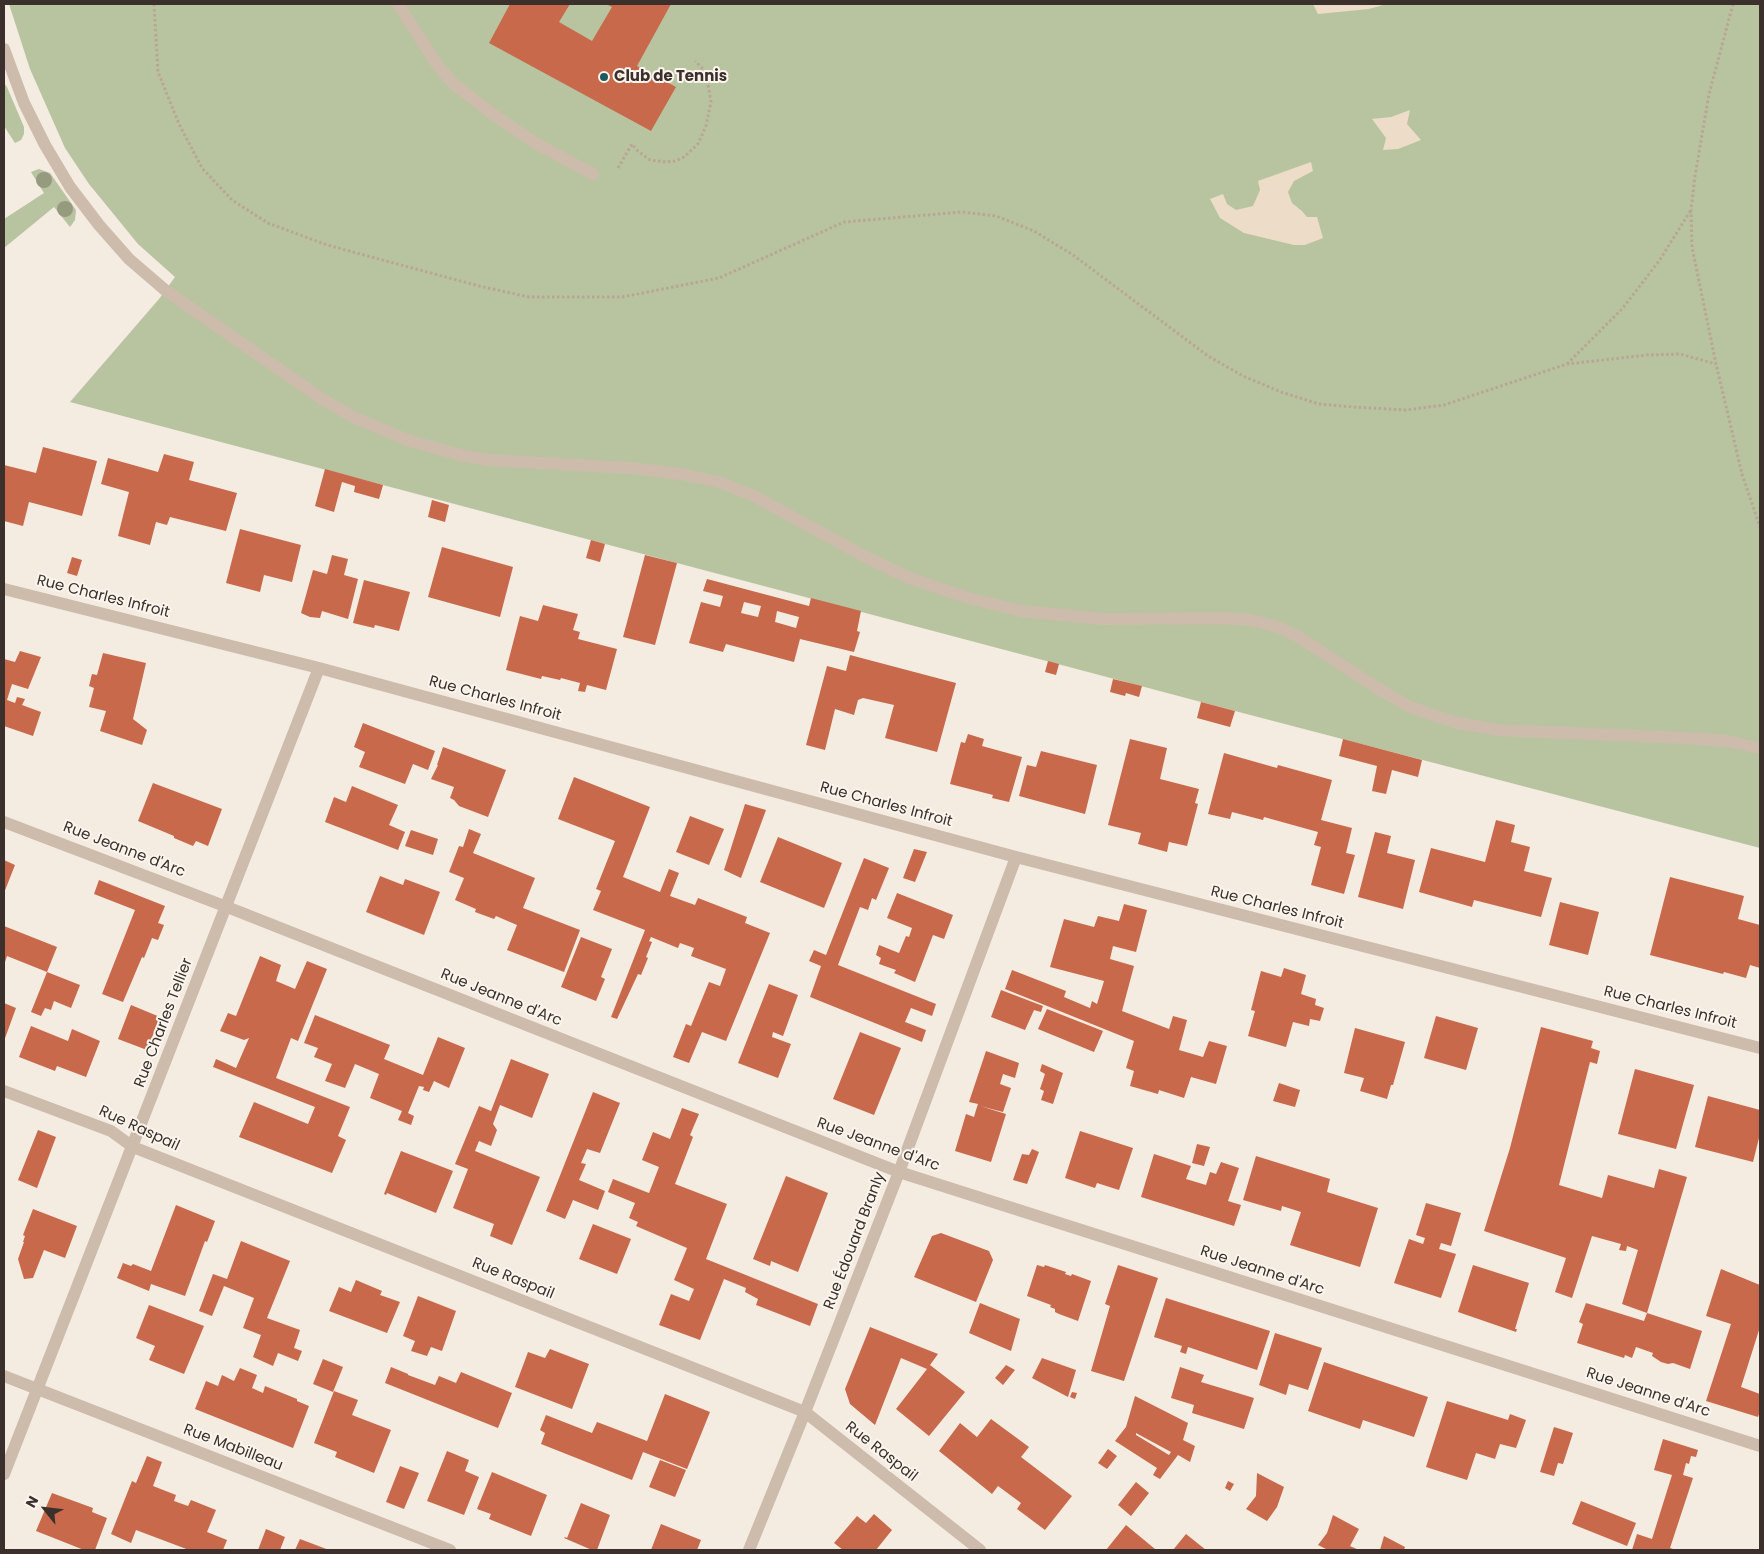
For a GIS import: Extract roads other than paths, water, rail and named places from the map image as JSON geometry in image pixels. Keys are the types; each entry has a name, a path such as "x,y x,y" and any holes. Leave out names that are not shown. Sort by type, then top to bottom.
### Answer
{"street":[{"path":"398,4 438,66 454,84 494,115 537,144 593,174"},
{"path":"4,49 24,103 45,145 70,187 130,259 165,290 322,399 353,417 410,441 461,456 487,460 631,468 681,474 719,482 754,496 864,556 909,578 969,598 1021,611 1104,619 1223,618 1251,620 1275,626 1297,636 1410,707 1454,722 1497,730 1686,738 1727,741 1760,748"},
{"name":"Rue Charles Infroit","path":"4,589 319,668 1016,857 1760,1048"},
{"name":"Rue Charles Tellier","path":"4,1474 319,668"},
{"name":"Rue Jeanne d'Arc","path":"4,822 226,907 899,1172 1760,1446"},
{"name":"Rue Édouard Branly","path":"749,1550 806,1412 899,1172 1016,857"},
{"name":"Rue Raspail","path":"4,1091 111,1131 133,1147 806,1412 980,1550"},
{"name":"Rue Mabilleau","path":"4,1376 450,1550"}],"place":[{"name":"Club de Tennis","path":"604,77"}]}
